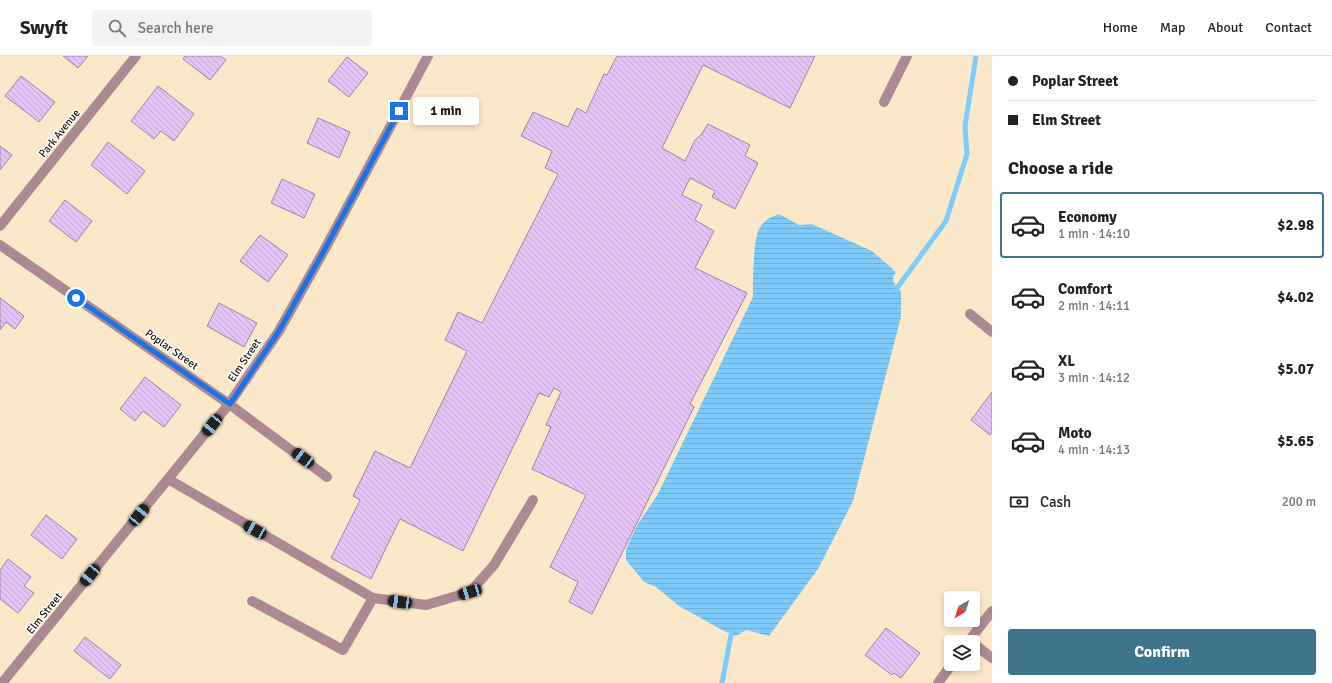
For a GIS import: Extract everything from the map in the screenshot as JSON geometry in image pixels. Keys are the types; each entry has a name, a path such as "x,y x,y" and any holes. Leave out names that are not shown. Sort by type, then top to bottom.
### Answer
{"street":[{"name":"Park Avenue","path":"0,226 136,56"},
{"name":"Elm Street","path":"2,683 230,404 279,331 326,247 428,56"},
{"path":"884,102 907,56"},
{"name":"Poplar Street","path":"0,245 230,404 327,477"},
{"path":"970,314 992,332"},
{"path":"168,479 373,598 426,605 470,592 494,565 533,500"},
{"path":"252,600 343,650 373,598"},
{"path":"976,635 992,611"},
{"path":"980,649 992,658"},
{"path":"938,683 947,671"}],"water":[{"path":"779,214 799,225 812,224 872,251 896,272 893,279 895,285 901,291 901,317 853,501 818,569 769,636 746,630 736,636 679,606 656,587 644,582 626,560 626,550 638,524 658,494 753,297 754,252 759,229 765,221"}],"building":[{"path":"63,56 88,56 78,68"},
{"path":"185,56 220,56 226,60 210,80 183,59"},
{"path":"617,56 815,56 790,108 703,65 662,148 685,161 695,140 701,135 708,124 750,145 745,156 758,163 735,209 712,197 715,191 690,178 682,195 702,205 695,220 714,231 695,268 747,293 690,404 694,407 592,614 569,602 578,582 550,567 586,495 532,469 551,427 546,425 561,392 554,388 549,397 539,393 463,551 400,519 371,579 331,558 360,500 353,496 375,451 410,468 467,351 445,340 458,312 482,323 558,174 545,168 552,151 521,136 533,112 568,127 577,108 586,113 604,74 607,75"},
{"path":"347,57 368,73 349,97 328,81"},
{"path":"21,76 55,102 39,122 5,96"},
{"path":"158,86 194,114 174,141 161,131 154,139 131,121"},
{"path":"318,118 350,132 339,158 307,143"},
{"path":"108,142 145,171 127,194 91,165"},
{"path":"0,146 12,155 0,170"},
{"path":"282,179 315,194 304,218 271,203"},
{"path":"65,200 92,221 76,242 49,221"},
{"path":"260,235 288,255 268,282 240,261"},
{"path":"0,298 24,316 15,329 6,322 0,330"},
{"path":"219,303 257,323 244,347 207,326"},
{"path":"145,377 181,405 164,427 143,411 135,421 120,409"},
{"path":"992,392 992,433 990,435 971,420"},
{"path":"46,515 77,539 62,559 31,535"},
{"path":"8,559 31,577 24,586 34,593 18,613 0,599 0,570"},
{"path":"886,628 920,653 901,678 894,673 892,675 865,655"},
{"path":"85,637 121,665 110,679 74,651"}],"waterway":[{"path":"897,288 946,221 967,154 965,126 976,56"},
{"path":"722,683 731,635"}],"route":[{"path":"76,298 230,404 279,331 399,111"}]}
